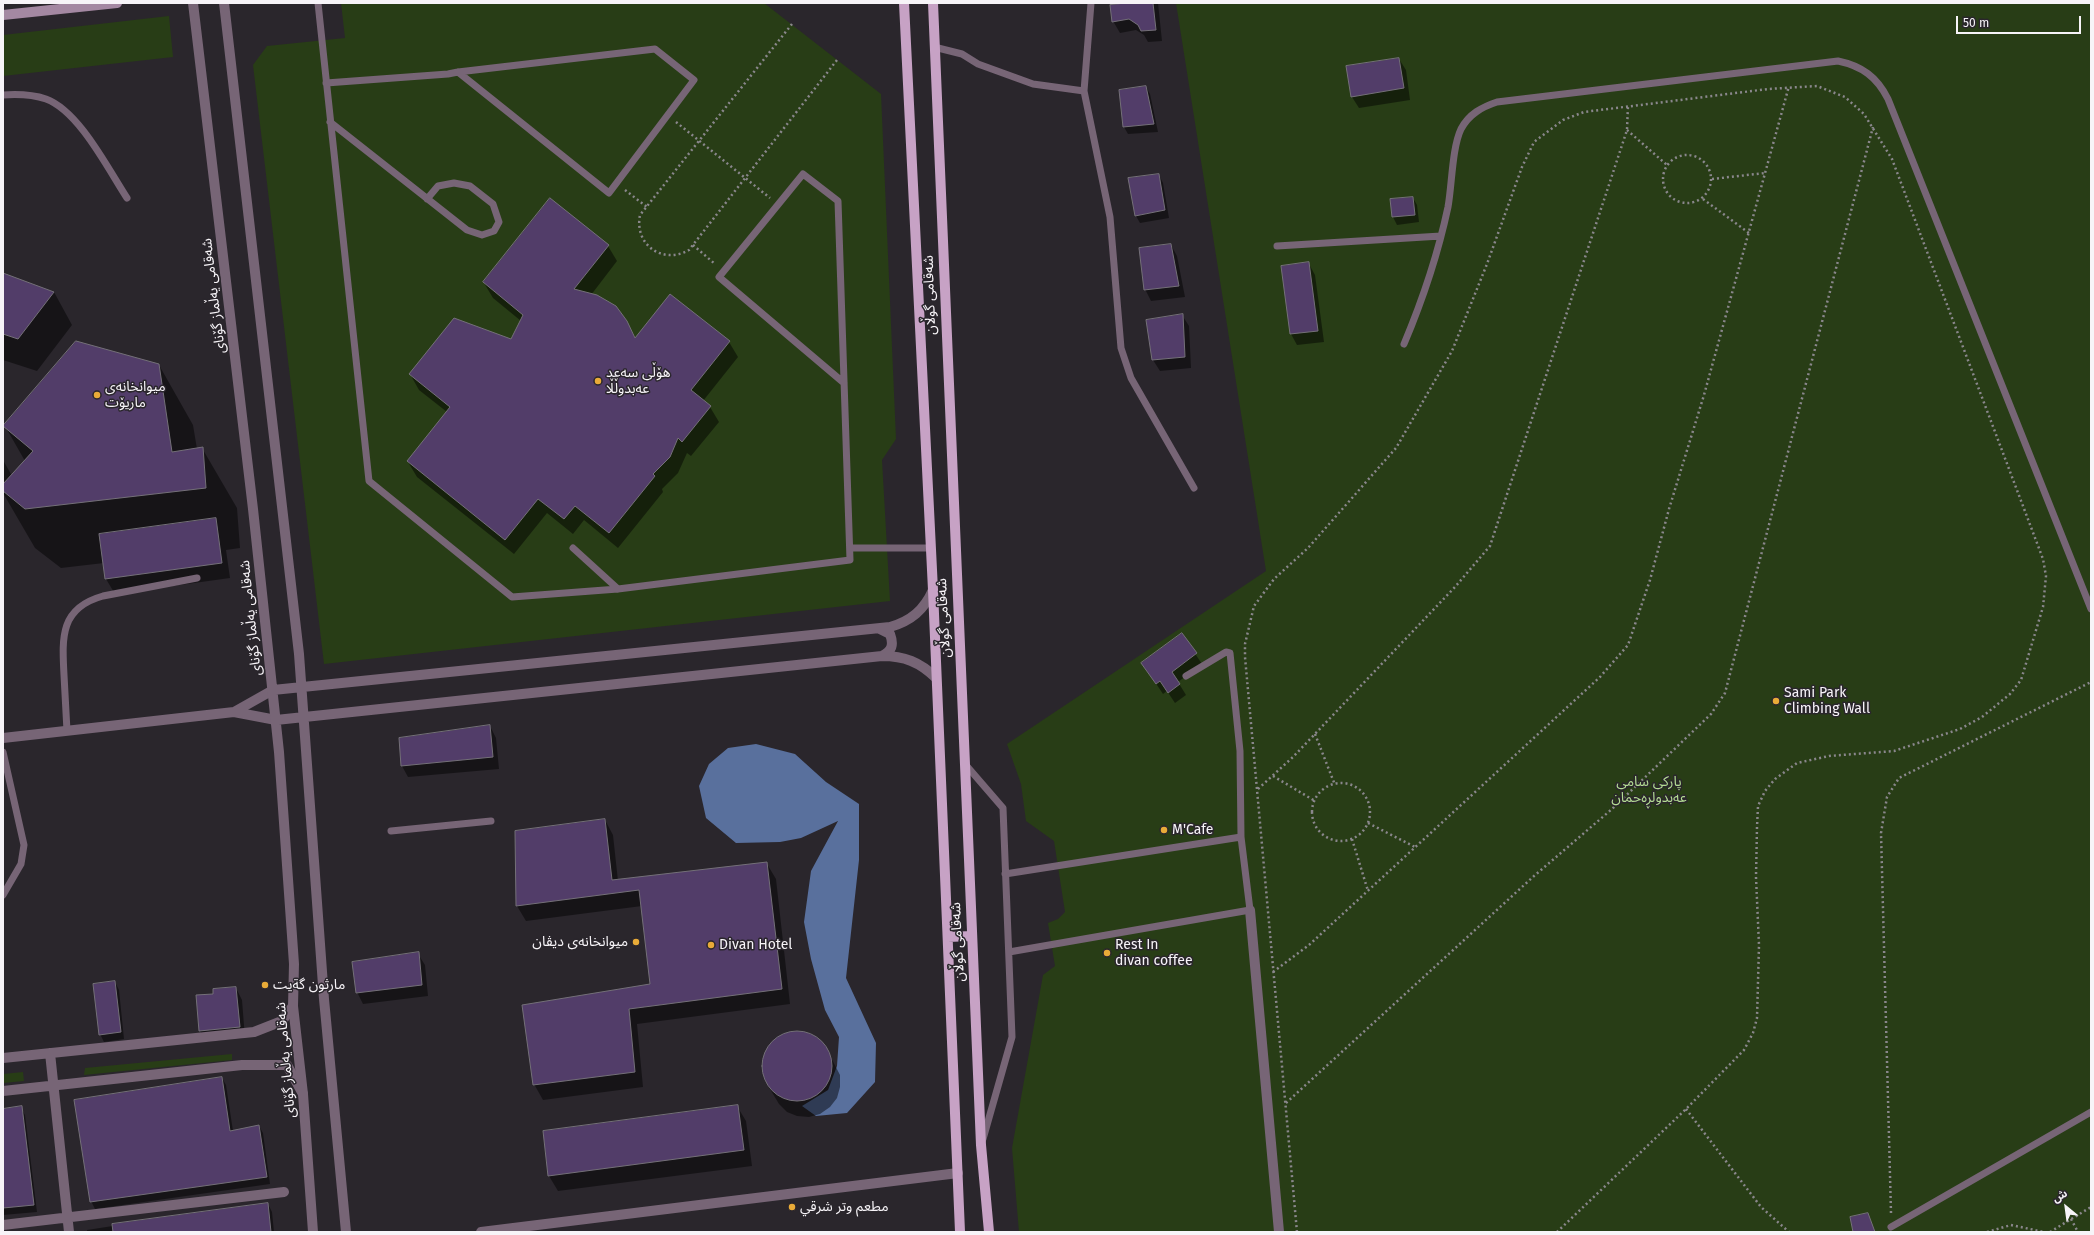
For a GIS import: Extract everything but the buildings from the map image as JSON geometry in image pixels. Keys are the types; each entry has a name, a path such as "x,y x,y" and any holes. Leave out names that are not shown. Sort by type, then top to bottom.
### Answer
{"main road":[{"path":"3,15 117,3"},
{"path":"900,3 904,17"},
{"name":"شەقامی گوڵان","path":"904,3 905,64 933,590 960,1232"},
{"name":"شەقامی گوڵان","path":"933,3 981,1145 989,1232"},
{"path":"948,937 972,936"}],"street":[{"name":"شەقامی یەڵماز گۆنای","path":"193,3 276,720 294,964 293,1006 303,1094 313,1232"},
{"path":"224,3 258,288 302,687 324,1000 346,1232"},
{"path":"234,712 273,690 878,628 902,624 921,610 933,590"},
{"path":"878,628 885,630 890,634 893,641 892,647 888,653 882,656"},
{"path":"3,738 234,712 276,720 882,656 894,656 914,661 936,678"},
{"path":"1250,910 1279,1232"},
{"path":"3,1058 254,1032 282,1021 293,1006"},
{"path":"50,1053 69,1232"},
{"path":"3,1091 242,1065 287,1065 303,1094"},
{"path":"481,1232 958,1173"},
{"path":"3,1225 284,1192"}],"lane":[{"path":"318,3 369,481 512,597 618,589 850,560 838,201 803,174 719,276 844,383"},
{"path":"1091,3 1084,91 1110,217 1121,348 1131,378 1194,488"},
{"path":"934,46 962,54 978,64 1033,84 1084,91"},
{"path":"326,83 448,74 458,72 655,49 694,80 609,193 458,72"},
{"path":"1404,344 1419,309 1441,236 1449,198 1458,137 1472,115 1488,105 1497,102 1838,61 1858,66 1875,79 1888,99 2091,609"},
{"path":"3,95 25,94 46,99 65,110 80,127 127,198"},
{"path":"330,122 466,230 482,235 494,231 499,222 493,204 470,186 454,183 438,186 427,199"},
{"path":"1277,246 1441,236"},
{"path":"573,548 618,589"},
{"path":"850,548 931,548"},
{"path":"67,731 62,639 67,624 75,610 88,601 103,596 198,578"},
{"path":"1009,952 1250,910 1241,836 1240,751 1230,653 1226,652 1215,657 1186,676"},
{"path":"3,752 24,845 21,864 3,895"},
{"path":"964,764 1003,808 1006,874 1012,1036 981,1145"},
{"path":"391,831 491,821"},
{"path":"1006,874 1241,836"},
{"path":"1892,1227 2091,1112"}],"path":[{"path":"792,24 640,216 639,222 642,235 647,245 656,253 665,256 676,255 689,250 837,60"},
{"path":"1273,973 1309,945 1600,677 1628,645 1650,580 1749,233 1789,86"},
{"path":"1297,1232 1244,644 1254,606 1274,578 1308,548 1396,448 1452,351 1522,167 1534,142 1563,120 1584,112 1628,105 1789,86 1818,86 1845,97 1864,114 1892,159 1939,278 2043,559 2046,576 2043,607 2021,680 2010,694 1982,717 1960,729 1894,751 1829,756 1797,763 1775,779 1765,791 1758,806 1756,877 1759,945 1757,1018 1753,1033 1744,1050 1686,1109 1556,1232"},
{"path":"1258,789 1315,734 1455,588 1490,546 1627,130 1628,105"},
{"path":"668,115 778,204"},
{"path":"1286,1103 1534,876 1612,809 1711,714 1725,693 1873,127"},
{"path":"1627,130 1667,165"},
{"path":"1689,154 1701,158 1709,167 1712,179 1710,190 1703,199 1690,204 1676,201 1666,191 1662,178 1667,165 1677,157 1689,154"},
{"path":"1712,179 1765,173"},
{"path":"617,183 647,207"},
{"path":"1703,199 1749,233"},
{"path":"693,245 723,272"},
{"path":"1892,1227 1881,833 1887,797 1900,778 2091,682"},
{"path":"1315,734 1335,785"},
{"path":"1273,776 1315,801"},
{"path":"1348,784 1357,788 1364,794 1368,802 1370,811 1368,823 1359,835 1352,839 1340,841 1322,835 1316,827 1313,818 1315,801 1322,791 1335,785 1348,784"},
{"path":"1368,823 1415,847"},
{"path":"1352,839 1368,891"},
{"path":"1686,1109 1761,1207 1789,1232"},
{"path":"2050,1232 2091,1207"},
{"path":"2071,1219 2078,1232"},
{"path":"1987,1232 2011,1226 2044,1232"}],"green space":[{"path":"341,3 764,3 881,94 896,439 882,460 890,601 324,664 253,65 267,46 345,38"},
{"name":"پارکی سامی عەبدولڕەحمان","path":"1176,3 2091,3 2091,1232 1019,1232 1012,1148 1043,975 1055,966 1048,923 1058,919 1065,912 1054,841 1026,821 1021,784 1007,744 1266,571"},
{"path":"169,16 173,57 3,76 3,35"},
{"path":"232,1054 232,1060 84,1075 85,1068"},
{"path":"23,1072 24,1081 3,1083 3,1074"}],"water":[{"path":"756,744 795,754 826,782 859,804 859,860 846,978 876,1043 875,1082 847,1113 816,1116 802,1106 828,1090 837,1066 839,1037 825,1010 811,959 804,922 811,871 838,821 801,838 780,842 736,843 706,818 699,786 709,764 728,748"}],"place":[{"name":"ھۆڵی سەعد عەبدوڵڵا","path":"598,381"},
{"name":"میوانخانەی ماریۆت","path":"97,395"},
{"name":"Sami Park Climbing Wall","path":"1776,701"},
{"name":"M'Cafe","path":"1164,830"},
{"name":"میوانخانەی دیڤان","path":"636,942"},
{"name":"Divan Hotel","path":"711,945"},
{"name":"Rest In divan coffee","path":"1107,953"},
{"name":"مارثون گةيت","path":"265,985"},
{"name":"مطعم وتر شرقي","path":"792,1207"}]}
